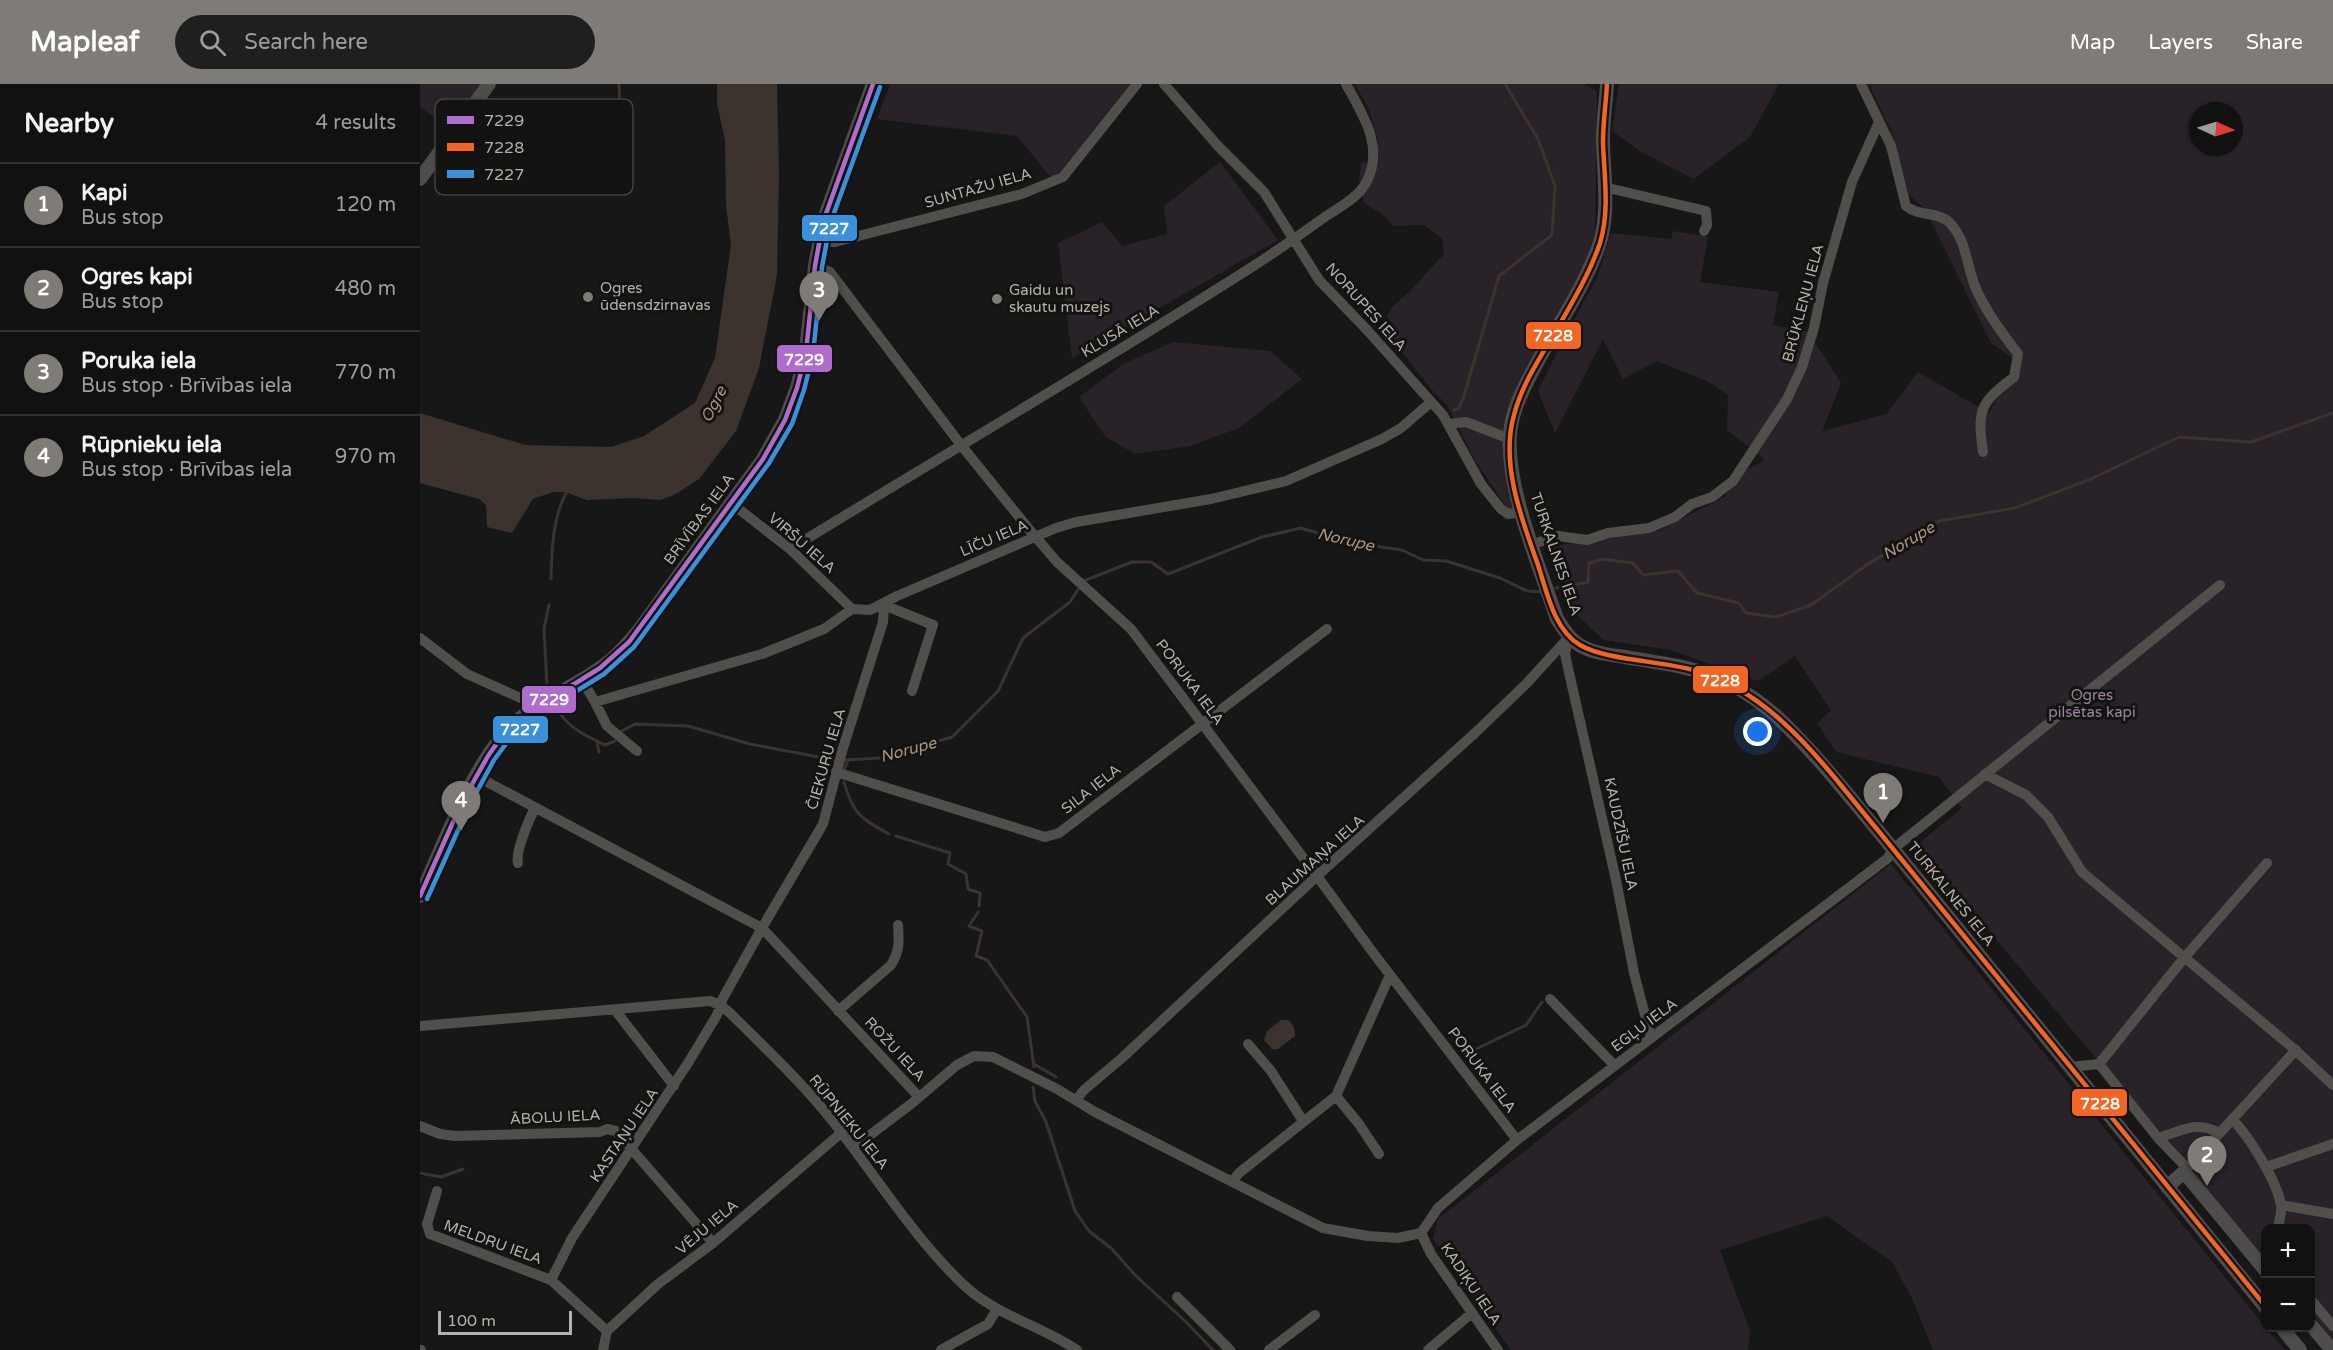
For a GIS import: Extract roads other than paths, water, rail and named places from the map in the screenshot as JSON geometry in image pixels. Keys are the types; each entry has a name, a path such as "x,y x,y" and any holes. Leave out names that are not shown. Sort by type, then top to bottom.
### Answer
{"main road":[{"path":"478,99 489,84"},
{"name":"BRĪVĪBAS IELA","path":"420,896 476,776 487,756 507,730 532,709 610,661 639,630 776,437 792,405 806,352 815,266 823,222 873,84"},
{"name":"TURKALNES IELA","path":"1607,84 1603,135 1603,226 1600,243 1520,397 1511,426 1514,478 1557,619 1569,637 1580,646 1709,675 1757,699 1789,728 1893,849 2261,1303"},
{"path":"420,180 435,159"},
{"path":"2167,1187 2186,1170 2261,1263"},
{"path":"2315,1330 2332,1350"},
{"path":"2285,1332 2300,1350"}],"street":[{"name":"SUNTAŽU IELA","path":"819,239 835,242 890,229 1022,194 1063,177 1137,84"},
{"name":"NORUPES IELA","path":"1164,84 1198,124 1264,192 1319,280 1367,330 1449,424 1476,476 1501,509 1508,514 1523,512"},
{"name":"KLUSĀ IELA","path":"790,549 1198,302 1295,239 1354,196 1366,183 1371,170 1373,141 1370,126 1346,84"},
{"path":"1862,84 1893,154 1906,206 1922,214 1942,217 1956,231 1963,243 1976,290 2018,354 2014,377 1983,405 1979,425 1983,452"},
{"name":"BRŪKLEŅU IELA","path":"1533,544 1558,536 1587,540 1608,533 1649,528 1675,517 1692,504 1712,497 1733,480 1787,399 1802,367 1852,182 1879,122"},
{"path":"1604,187 1706,211 1707,225 1704,231"},
{"name":"PORUKA IELA","path":"815,266 830,272 961,445 1057,562 1131,629 1390,975 1517,1140"},
{"name":"LĪČU IELA","path":"595,702 762,654 824,629 852,609 870,610 884,605 897,596 1035,536 1076,522 1211,499 1286,481 1382,439 1401,428 1431,402"},
{"path":"1449,424 1466,422 1510,439"},
{"name":"VIRŠU IELA","path":"731,503 790,549 852,609"},
{"name":"EGĻU IELA","path":"1421,1233 1438,1208 1517,1140 1888,858 1893,849 2220,585"},
{"path":"884,605 933,625 912,691"},
{"name":"ČIEKURU IELA","path":"720,1005 762,928 824,825 836,772 883,622 884,605"},
{"name":"SILA IELA","path":"836,772 1045,837 1059,833 1327,628"},
{"name":"BLAUMAŅA IELA","path":"1076,1100 1084,1090 1122,1058 1317,876 1475,733 1527,684 1569,637"},
{"name":"KAUDZĪŠU IELA","path":"1569,637 1565,654 1616,880 1634,973 1651,1038"},
{"path":"420,639 467,674 525,700 532,709"},
{"path":"582,680 607,726 638,751"},
{"path":"1986,774 2026,795 2048,817 2082,872 2296,1050 2333,1086"},
{"name":"ROŽU IELA","path":"476,776 762,928 919,1097 957,1065 974,1056 984,1055 1001,1059 1095,1112 1323,1228 1368,1236 1398,1238 1421,1233"},
{"path":"518,864 516,856 535,808"},
{"path":"2070,1067 2099,1064 2184,958 2267,863"},
{"path":"838,1011 891,965 899,946 898,925"},
{"path":"1232,1182 1239,1173 1336,1096 1390,975"},
{"path":"1550,999 1615,1066"},
{"path":"420,1026 710,1002 720,1005"},
{"name":"KASTAŅU IELA","path":"551,1280 572,1238 674,1086 720,1005"},
{"name":"RŪPNIEKU IELA","path":"720,1005 730,1012 802,1087 951,1272 975,1295 997,1309 1077,1350"},
{"path":"615,1010 674,1086"},
{"path":"1248,1044 1271,1071 1303,1121"},
{"path":"2099,1064 2186,1170 2296,1050"},
{"path":"1336,1096 1359,1124 1379,1154"},
{"path":"853,1148 919,1097"},
{"path":"2232,1119 2266,1167 2281,1205 2279,1224"},
{"name":"ĀBOLU IELA","path":"420,1126 440,1134 455,1136 600,1132 611,1129 616,1131 713,1243"},
{"path":"2158,1138 2194,1126 2207,1126 2219,1133"},
{"name":"VĒJU IELA","path":"608,1331 658,1284 713,1243 841,1133"},
{"path":"2266,1167 2333,1144"},
{"name":"MELDRU IELA","path":"437,1191 427,1224 430,1234 551,1280 608,1331"},
{"path":"2281,1205 2333,1214"},
{"name":"KADIĶU IELA","path":"1421,1233 1431,1254 1498,1350"},
{"path":"1177,1297 1230,1350"},
{"path":"2315,1305 2333,1326"},
{"path":"941,1350 988,1324 997,1309"},
{"path":"1428,1350 1472,1313"},
{"path":"1269,1350 1315,1315"},
{"path":"603,1350 608,1331"}],"water":[{"name":"Ogre","path":"717,84 777,84 779,175 777,275 759,368 736,431 699,479 674,495 660,500 632,498 587,500 565,492 553,492 533,499 512,533 487,527 486,505 479,499 420,483 420,413 525,445 611,447 644,436 695,403 715,358 731,245 726,205 725,140 717,104"},
{"path":"1281,1020 1288,1020 1292,1024 1295,1036 1278,1049 1272,1049 1264,1040 1267,1031"}],"waterway":[{"path":"619,84 620,99"},
{"path":"1454,410 1459,408 1464,396 1499,276 1552,235 1555,186 1538,139 1505,84"},
{"name":"Norupe","path":"1556,588 1588,582 1589,563 1603,559 1633,563 1643,575 1678,571 1697,593 1739,603 1746,613 1776,617 1811,605 1868,564 1939,521 2015,508 2091,479 2179,437 2251,442 2333,413"},
{"name":"Norupe","path":"551,579 556,523 567,491"},
{"name":"Norupe","path":"1086,580 1132,562 1151,562 1168,574 1262,537 1301,528 1331,537 1341,537 1346,542 1402,550 1423,560 1446,561 1500,578 1527,591 1542,592"},
{"name":"Norupe","path":"844,760 880,758 952,737 998,691 1023,638 1070,602 1079,588"},
{"name":"Norupe","path":"547,686 544,628 549,605"},
{"name":"Norupe","path":"559,712 574,728 592,739 605,745 615,741"},
{"name":"Norupe","path":"620,732 635,724 688,726 750,744 834,760"},
{"path":"597,742 599,752"},
{"path":"845,768 848,760"},
{"path":"844,782 859,814 889,834"},
{"path":"896,836 950,853 948,864 966,874 968,889 980,893 979,906"},
{"path":"978,912 969,926 982,931 976,956 987,960 1027,1017 1034,1067"},
{"path":"1474,1050 1526,1025 1542,1002"},
{"path":"1034,1064 1056,1077"},
{"path":"1033,1087 1035,1101 1046,1122 1075,1211 1089,1231 1112,1249 1135,1275 1213,1350"},
{"path":"420,1173 441,1177 463,1169"}],"place":[{"name":"Ogres ūdensdzirnavas","path":"588,297"},
{"name":"Gaidu un skautu muzejs","path":"997,299"},
{"name":"Poruka iela","path":"819,321"},
{"name":"Kapi","path":"1883,823"},
{"name":"Rūpnieku iela","path":"461,831"},
{"name":"Ogres kapi","path":"2207,1186"}],"park label":[{"name":"Ogres pilsētas kapi","path":"2092,704"}]}
